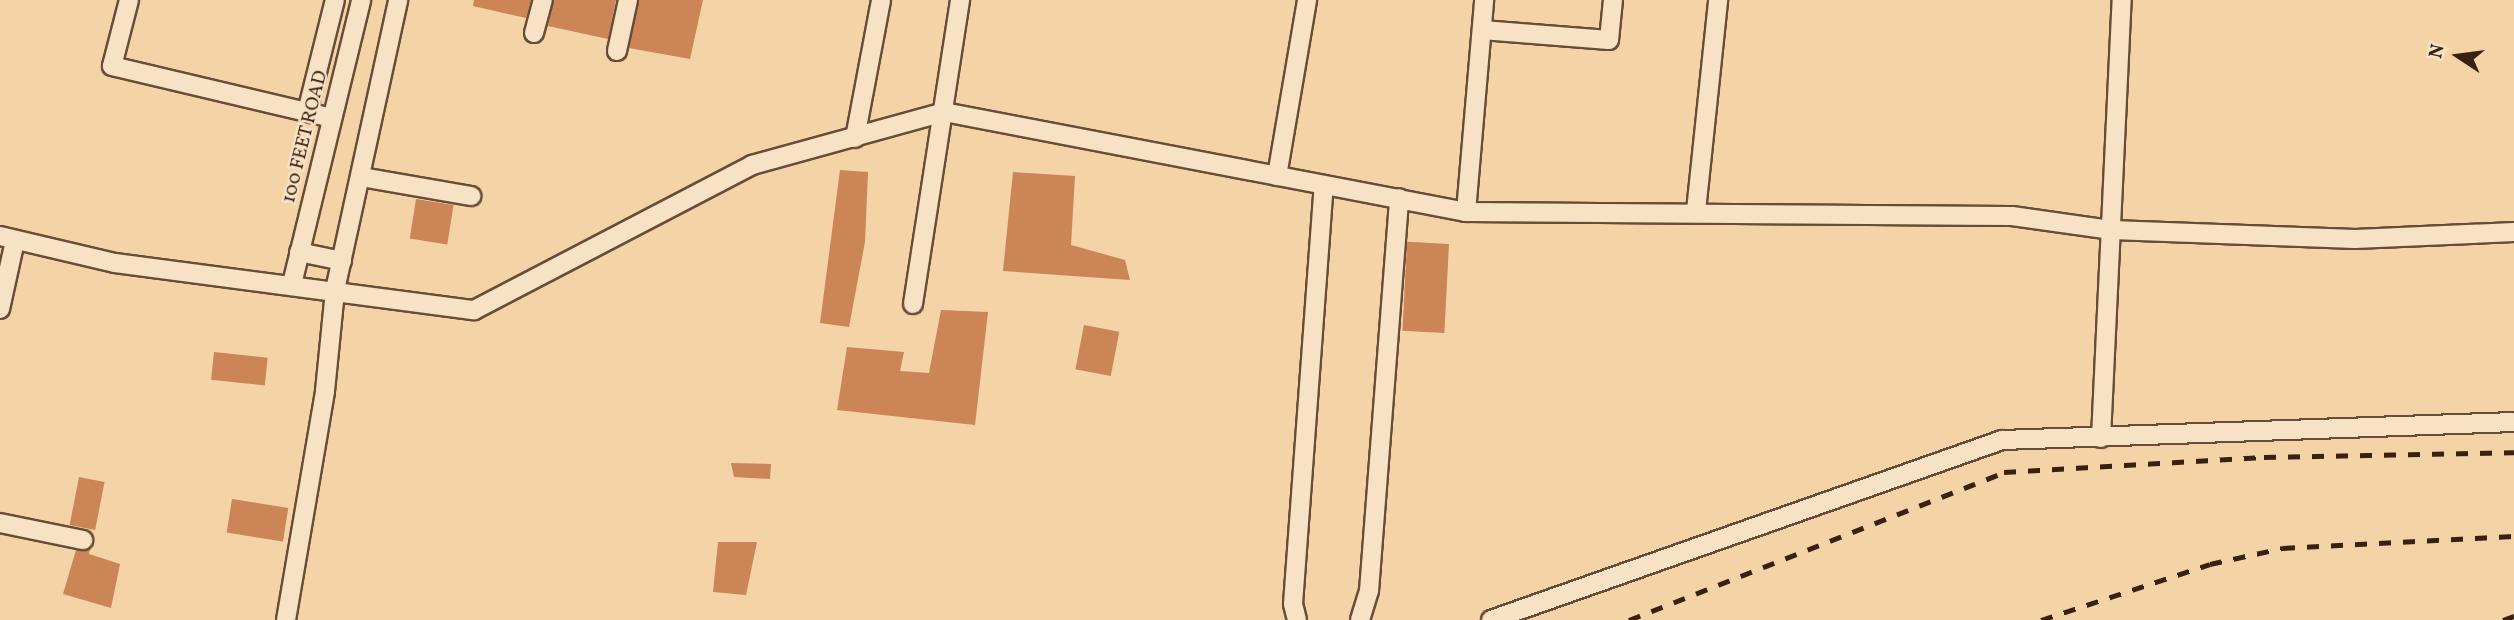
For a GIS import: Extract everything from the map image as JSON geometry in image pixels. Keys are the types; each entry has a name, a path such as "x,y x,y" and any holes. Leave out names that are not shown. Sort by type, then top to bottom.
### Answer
{"street":[{"path":"129,0 112,66 332,118"},
{"path":"307,112 335,0"},
{"name":"100 FEET ROAD","path":"292,284 361,0"},
{"path":"286,620 325,391 335,290 398,0"},
{"path":"534,33 543,0"},
{"path":"617,51 628,0"},
{"path":"855,138 881,0"},
{"path":"913,304 961,0"},
{"path":"1276,176 1307,0"},
{"path":"1466,212 1484,0"},
{"path":"1482,30 1609,40 1613,0"},
{"path":"1696,211 1718,0"},
{"path":"2101,438 2122,0"},
{"path":"0,309 7,238 115,262 474,310 752,165 944,112 1466,212 1696,211 2012,216 2112,230 2355,239 2514,232"},
{"path":"361,177 471,196"},
{"path":"1297,620 1293,604 1324,185"},
{"path":"1360,620 1369,591 1399,198"},
{"path":"299,252 342,261"},
{"path":"1491,620 2002,440 2514,422"},
{"path":"0,523 83,540"}],"building":[{"path":"474,0 531,0 526,18 473,6"},
{"path":"554,0 616,0 608,39 548,26"},
{"path":"639,0 703,0 690,59 629,48"},
{"path":"840,170 868,172 865,242 849,327 820,323"},
{"path":"1013,172 1075,176 1071,245 1125,260 1130,280 1003,271"},
{"path":"416,199 454,205 447,244 410,239"},
{"path":"1407,242 1449,244 1444,333 1402,331"},
{"path":"941,310 988,312 975,425 837,410 847,347 904,352 900,371 929,373"},
{"path":"1084,325 1119,332 1111,376 1075,369"},
{"path":"214,352 268,358 265,385 211,380"},
{"path":"731,463 771,464 770,479 734,477"},
{"path":"79,477 105,482 95,530 70,525"},
{"path":"232,499 288,508 283,541 227,533"},
{"path":"718,542 757,542 746,595 713,592"},
{"path":"90,549 89,554 120,564 111,608 63,594 76,550"}],"railway":[{"path":"1629,620 2004,472 2264,457 2514,452"},
{"path":"2041,620 2210,564 2283,548 2514,536"},
{"path":"2503,620 2514,616"}]}
